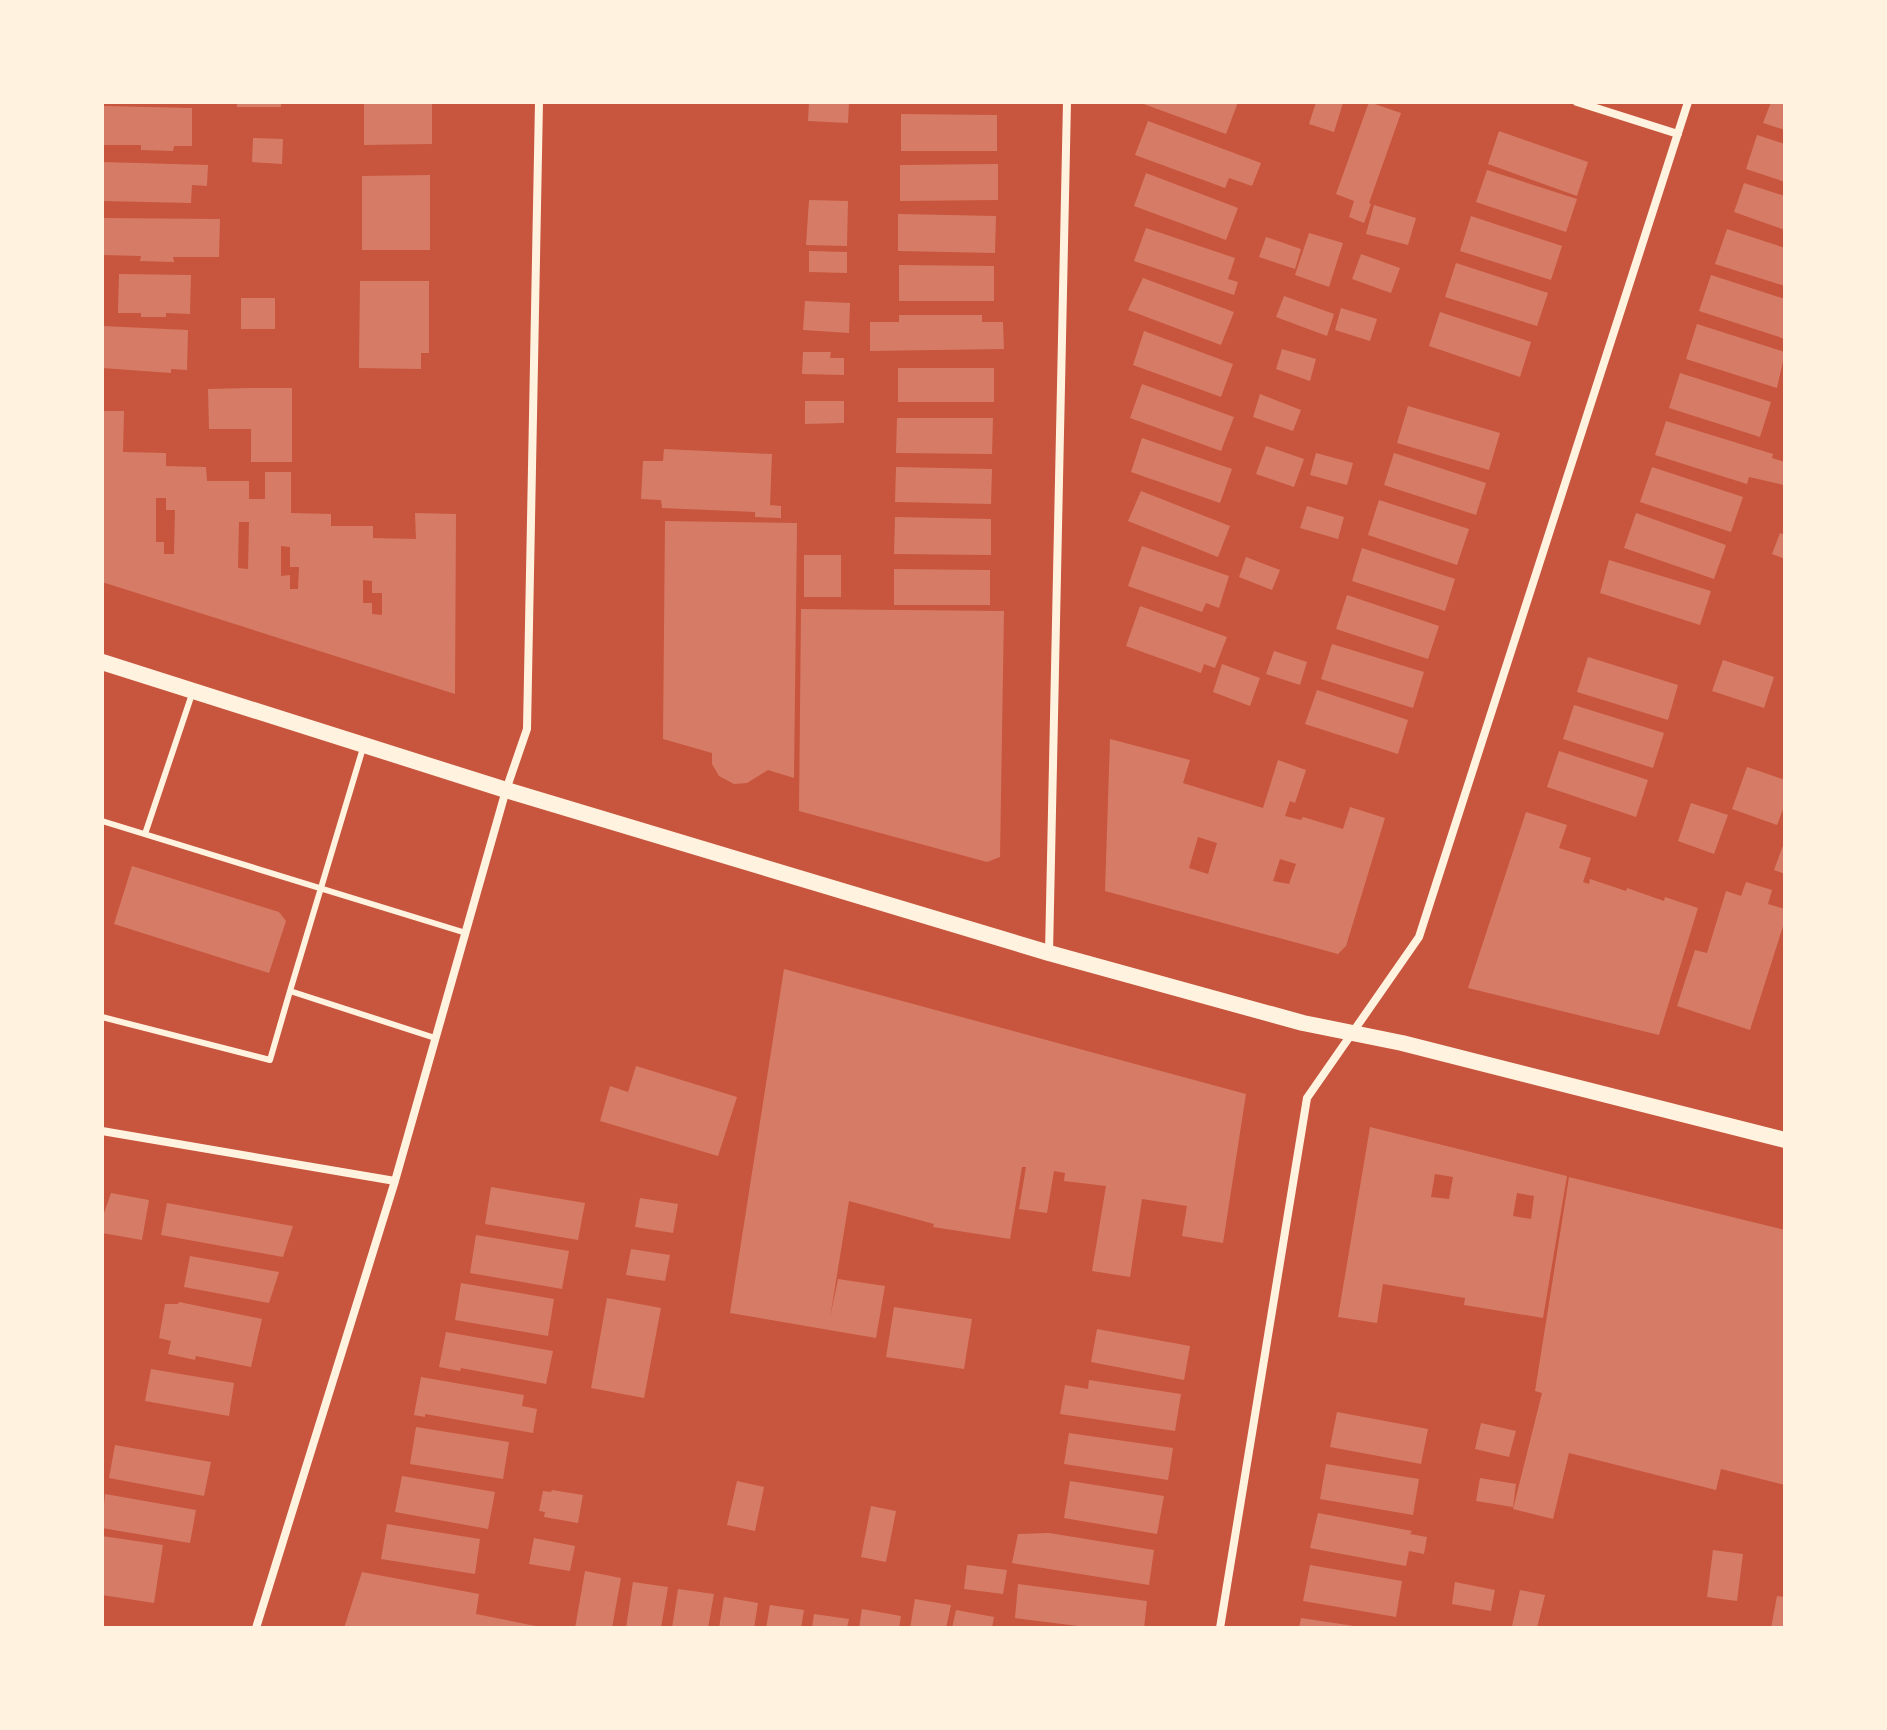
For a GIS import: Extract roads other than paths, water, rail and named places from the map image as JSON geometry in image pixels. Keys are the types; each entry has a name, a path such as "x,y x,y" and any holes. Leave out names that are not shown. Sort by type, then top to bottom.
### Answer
{"main road":[{"path":"102,662 506,790 1049,953 1303,1023 1402,1043 1785,1140"}],"street":[{"path":"256,1628 395,1181 506,790 527,729 539,102"},
{"path":"1049,953 1067,102"},
{"path":"1577,102 1678,134"},
{"path":"1220,1628 1307,1098 1419,937 1688,102"},
{"path":"102,1131 395,1181"}],"lane":[{"path":"145,834 193,691"},
{"path":"102,1017 270,1060 364,744"},
{"path":"102,821 466,933"},
{"path":"290,991 435,1038"}]}
